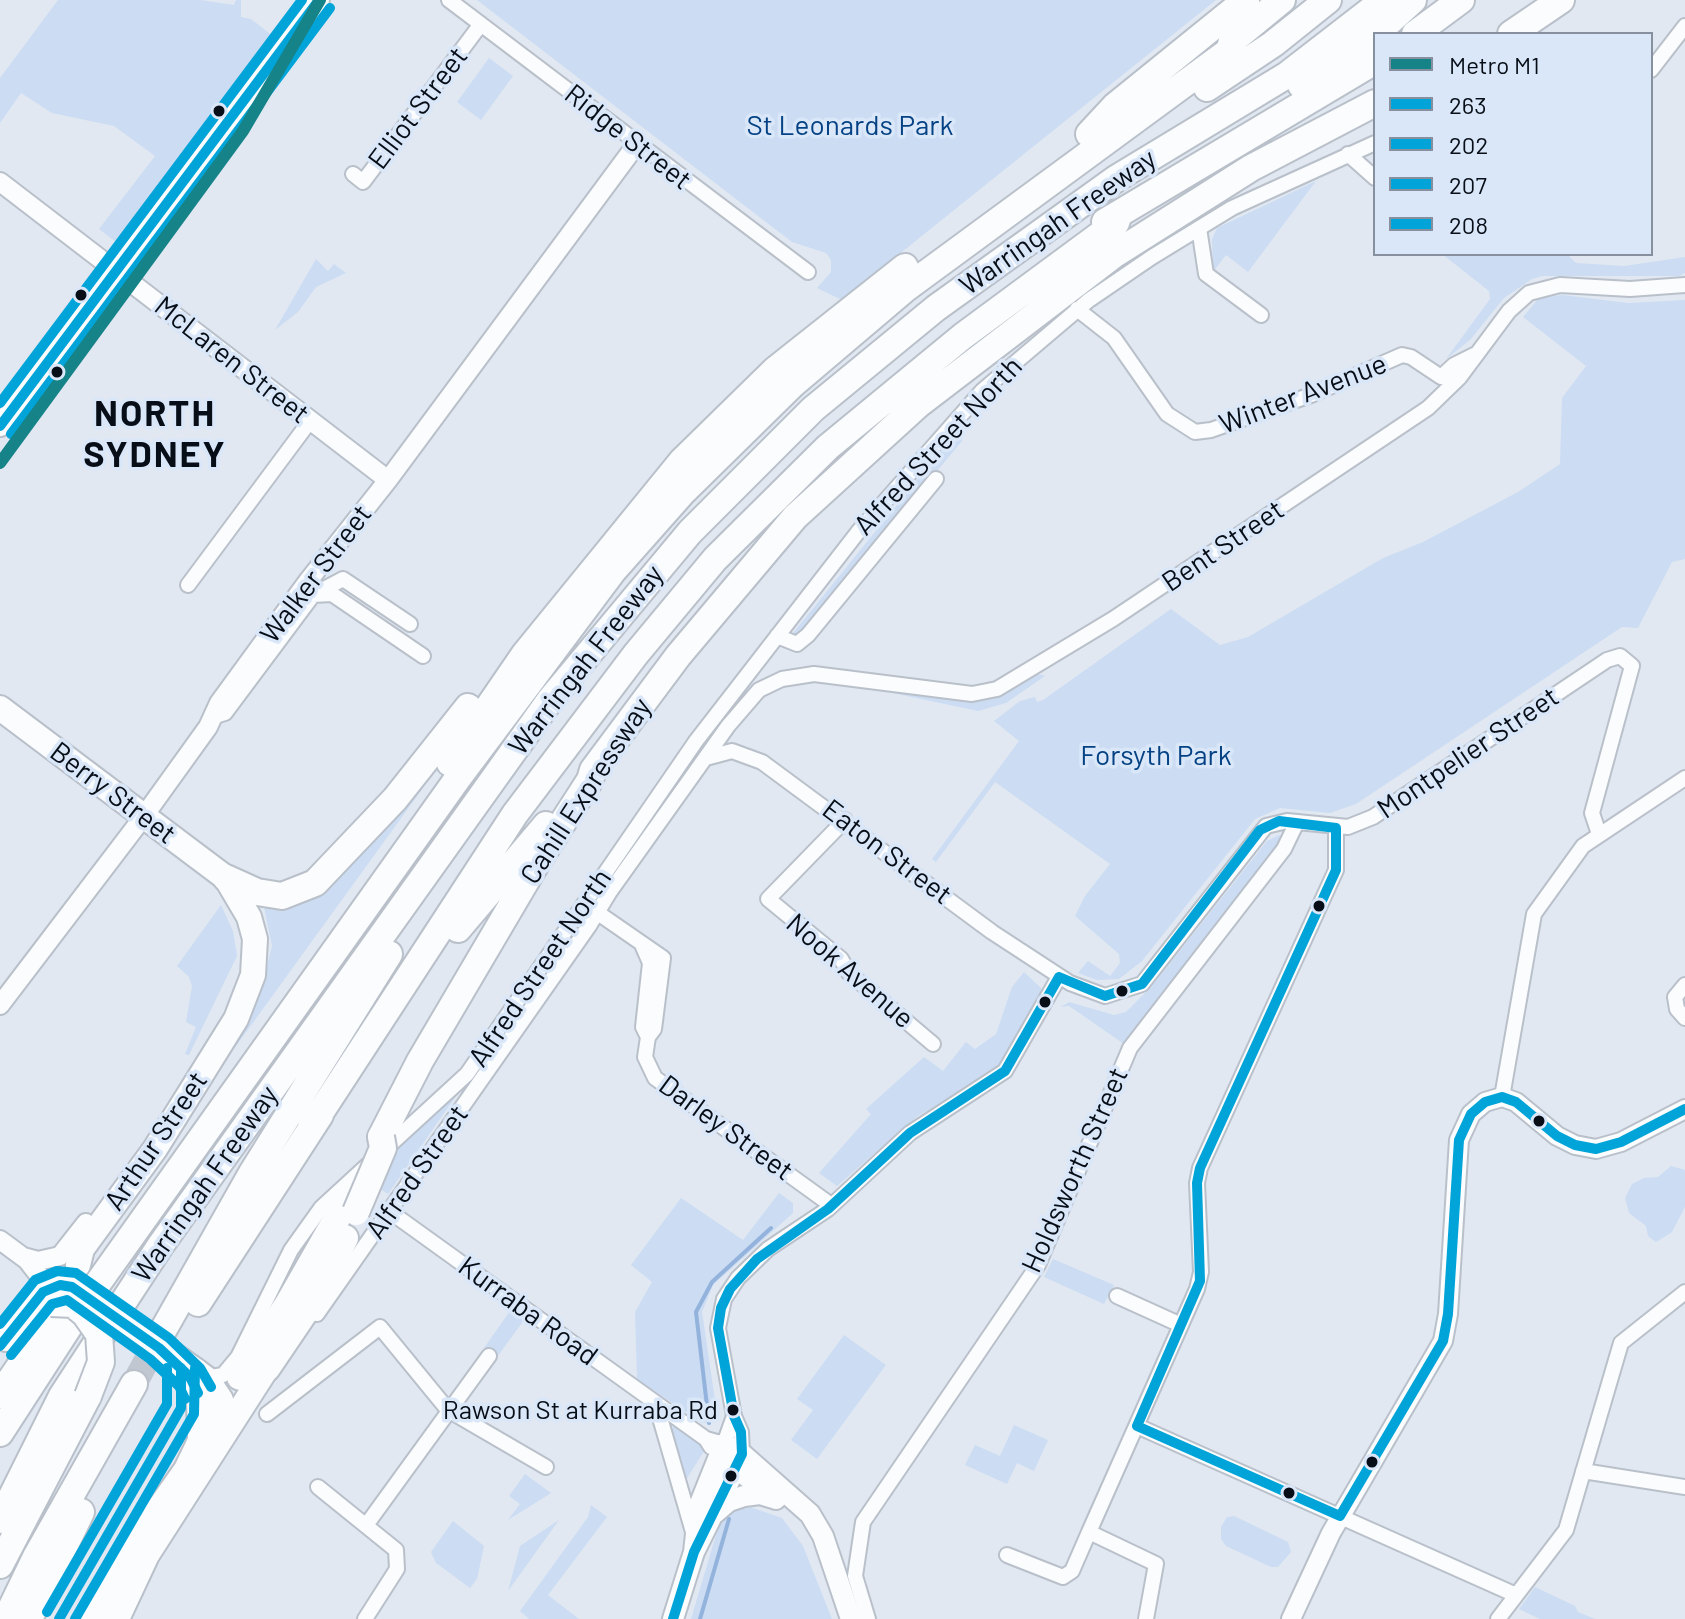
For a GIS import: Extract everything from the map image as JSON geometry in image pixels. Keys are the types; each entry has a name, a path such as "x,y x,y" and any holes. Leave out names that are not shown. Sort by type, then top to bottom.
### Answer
{"highway":[{"path":"1089,134 1115,106 1246,0"},
{"name":"Warringah Freeway","path":"0,1433 78,1296 613,571 683,492 793,384 926,271 1229,51 1232,41 1282,0"},
{"name":"Warringah Freeway","path":"0,1499 38,1420 78,1296 638,574 757,448 829,380 992,251 1116,168 1290,62 1369,0"},
{"name":"Warringah Freeway","path":"0,1520 38,1439 76,1371 160,1246 550,700 690,532 813,409 994,263 1153,155 1287,75 1384,0"},
{"name":"Warringah Freeway","path":"165,1342 268,1146 395,944 581,680 780,462 926,330 994,278 1165,165 1318,74 1413,0"},
{"path":"1418,32 1461,0"},
{"path":"1514,32 1561,0"},
{"path":"1116,168 1125,155 1233,84 1289,41 1324,4"},
{"path":"1069,167 1082,171 1273,44 1324,4"},
{"path":"226,878 257,892 282,896 303,890 323,876 395,799 550,607 619,535 718,422 775,370 1010,187 1221,42 1232,41"},
{"path":"994,278 1006,281 1373,62"},
{"name":"Warringah Freeway","path":"1052,300 1183,209 1251,168 1373,104"},
{"path":"311,1127 325,1101 515,814 627,664 715,559 828,447 985,319 1116,223 1118,217"},
{"name":"Cahill Expressway","path":"252,1374 288,1304 350,1209 373,1145 381,1137 420,1061 536,864 590,780 593,770 678,656 795,517 879,437 1052,300"},
{"path":"0,1565 64,1439 75,1434 91,1398 101,1362 99,1334 85,1314 73,1304 524,655 619,535"},
{"name":"Warringah Freeway","path":"165,1342 311,1127 468,915 593,770"},
{"path":"3,1342 23,1332 41,1309 78,1296"},
{"path":"0,1395 78,1296"},
{"path":"78,1296 112,1327 117,1343 113,1365 91,1398"},
{"path":"93,1619 132,1548 194,1457 202,1433 202,1380 190,1377 165,1342"},
{"path":"6,1619 36,1557 143,1383 29,1619"},
{"path":"78,1619 133,1521 188,1444"}],"main road":[{"path":"0,426 319,0"},
{"name":"Berry Street","path":"0,708 226,878"},
{"name":"Arthur Street","path":"78,1296 82,1249 203,1074 236,1019 250,986 256,951 253,927 226,878"},
{"path":"78,1296 165,1342"},
{"name":"Alfred Street","path":"117,1619 147,1555 223,1435 252,1374"},
{"path":"202,1380 223,1408 223,1435"},
{"path":"708,1522 725,1452"},
{"path":"673,1619 694,1546 699,1506 725,1452"},
{"name":"Kurraba Road","path":"725,1452 801,1520 813,1537 841,1619"},
{"name":"Kurraba Road","path":"725,1452 797,1500 816,1522 851,1619"},
{"path":"694,1546 708,1522 729,1501 760,1494 781,1502"}],"street":[{"name":"Ridge Street","path":"449,0 636,145 808,272"},
{"name":"Elliot Street","path":"353,174 363,182 481,24"},
{"path":"1653,67 1685,26"},
{"name":"Alfred Street North","path":"202,1380 223,1375 238,1357 291,1250 321,1208 467,1074 696,741 858,532 983,390 1077,309 1199,228 1242,202 1373,144"},
{"name":"Walker Street","path":"0,1005 144,816 308,581 388,480 636,145"},
{"path":"1348,154 1373,176"},
{"name":"McLaren Street","path":"0,182 388,480"},
{"path":"1199,228 1206,274 1261,315"},
{"name":"Bent Street","path":"728,726 759,690 796,675 832,675 976,695 1008,685 1428,408 1459,378 1516,304 1541,288 1560,285 1656,289 1685,285"},
{"name":"Winter Avenue","path":"1077,309 1114,338 1167,414 1195,432 1311,395 1398,356 1411,357 1441,377 1454,365 1474,355"},
{"path":"188,585 310,421"},
{"name":"Alfred Street North","path":"777,636 797,644 808,635 936,479"},
{"path":"212,717 225,713 313,595 343,579 410,624"},
{"path":"313,595 332,594 423,656"},
{"name":"Montpelier Street","path":"1059,977 1088,992 1105,996 1142,984 1260,830 1272,823 1297,822 1336,828 1357,825 1607,660 1620,656 1632,666 1592,813 1599,834"},
{"name":"Alfred Street","path":"252,1374 279,1369 728,726"},
{"name":"Eaton Street","path":"706,758 732,751 759,760 845,820 992,932 1059,977"},
{"path":"1502,1097 1534,914 1583,846 1685,778"},
{"name":"Nook Avenue","path":"845,820 768,899 841,959 849,973 933,1044"},
{"name":"Holdsworth Street","path":"868,1619 855,1576 860,1531 865,1517 1038,1265 1113,1080 1130,1048 1284,849 1297,822"},
{"path":"1007,1555 1063,1577 1072,1571 1200,1281 1197,1183 1200,1168 1336,870 1336,828"},
{"name":"Darley Street","path":"598,913 643,947 650,963 643,1027 648,1037 645,1057 655,1078 831,1205"},
{"path":"725,1452 734,1416 718,1328 724,1299 757,1259 831,1205 910,1133 1005,1071 1059,977"},
{"path":"1685,985 1675,997 1677,1009 1685,1018"},
{"path":"1291,1619 1340,1516 1443,1341 1448,1314 1459,1140 1471,1114 1485,1102 1502,1097 1516,1102 1557,1136 1587,1148 1612,1146 1685,1109"},
{"name":"Kurraba Road","path":"389,1211 725,1452"},
{"path":"23,1257 38,1261 60,1256 88,1221 106,1215"},
{"path":"0,1240 23,1257 43,1283 78,1296"},
{"path":"1498,1619 1566,1530 1621,1343 1685,1292"},
{"path":"1117,1296 1181,1325"},
{"path":"267,1414 376,1327 385,1330 448,1410 546,1467"},
{"path":"367,1524 489,1356"},
{"path":"656,1404 694,1546"},
{"path":"1137,1426 1516,1595"},
{"path":"1583,1471 1685,1487"},
{"path":"318,1487 391,1543 398,1558 397,1569 365,1619"},
{"path":"1089,1532 1156,1564 1146,1619"}],"green space":[{"path":"58,0 200,0 234,5 236,0 241,0 241,17 251,19 273,36 116,242 99,229 155,156 114,126 52,113 21,93 0,123 0,78"},
{"name":"St Leonards Park","path":"477,0 1216,0 842,300 817,288 831,272 831,260 826,253 792,242"},
{"path":"489,58 513,76 481,120 457,102"},
{"path":"1316,181 1248,272 1226,255 1213,272 1212,239 1217,228"},
{"path":"1445,256 1569,256 1576,263 1624,266 1685,257 1685,273 1679,276 1542,276 1532,279 1504,298 1470,340 1446,359 1490,299 1489,291"},
{"path":"316,259 328,271 334,264 346,273 316,287 298,312 275,330"},
{"name":"Forsyth Park","path":"1562,295 1628,303 1685,300 1685,559 1672,562 1638,628 1622,627 1356,804 1330,813 1280,808 1255,819 1142,961 1119,979 1097,980 1078,973 1088,961 1110,976 1120,963 1119,954 1075,916 1085,896 1110,864 995,782 936,862 932,859 1019,741 994,721 1020,701 1035,697 1037,702 1043,700 1171,609 1220,645 1248,637 1383,558 1423,542 1518,492 1560,464 1562,398 1586,366 1523,317 1538,299"},
{"path":"961,426 962,441 820,612 797,636 793,633"},
{"path":"1038,674 1045,676 1006,703 978,711 883,691 977,698 1005,691"},
{"path":"457,741 223,1064 88,1265 90,1254 259,997 272,946 264,907 276,906"},
{"path":"1279,835 1283,839 1124,1044 1069,1006 1061,1007 1069,1002 1114,1015 1126,1012 1152,986 1267,841"},
{"path":"221,905 233,931 237,956 189,1055 185,1054 196,1027 186,1022 192,986 189,977 177,966"},
{"path":"1024,972 1043,990 996,1071 918,1116 837,1186 819,1173 871,1114 866,1109 924,1057 943,1071 966,1042 975,1049 996,1034 1012,987"},
{"path":"456,1096 388,1194 377,1187 401,1144"},
{"path":"1671,1166 1685,1170 1685,1207 1672,1232 1656,1242 1648,1236 1646,1226 1629,1213 1625,1198 1632,1184 1644,1178 1658,1177"},
{"path":"779,1193 793,1203 793,1213 713,1285 702,1312 718,1420 702,1423 637,1379 635,1312 652,1282 631,1265 681,1198 743,1240"},
{"path":"1053,1259 1114,1285 1104,1304 1044,1277"},
{"path":"510,1311 524,1320 497,1357 484,1348"},
{"path":"844,1335 886,1365 817,1459 791,1440 813,1410 797,1399"},
{"path":"1014,1425 1048,1440 1034,1471 1017,1463 1007,1484 965,1465 975,1445 1000,1456"},
{"path":"674,1426 706,1448 684,1483 669,1431"},
{"path":"525,1474 551,1493 508,1520 520,1504 509,1496"},
{"path":"591,1505 607,1517 548,1595 579,1619 529,1619 520,1611 588,1517"},
{"path":"750,1507 782,1518 803,1546 832,1619 691,1619 719,1525 731,1512"},
{"path":"1234,1516 1288,1542 1291,1552 1278,1567 1271,1567 1226,1546 1221,1539 1221,1527 1227,1517"},
{"path":"559,1520 508,1591 520,1546"},
{"path":"453,1521 484,1546 477,1579 470,1588 436,1563 431,1552"},
{"path":"1535,1587 1595,1619 1540,1619 1519,1609"}],"waterway":[{"path":"709,1423 696,1312 712,1282 771,1228"},
{"path":"700,1619 729,1519"}],"tunnel":[{"path":"60,1308 89,1271"},
{"path":"134,1384 161,1334"}],"metro line":[{"name":"M1","path":"0,463 243,131 320,0"}],"transit line":[{"name":"208","path":"0,403 302,0"},
{"name":"202","path":"0,426 319,0"},
{"name":"207","path":"11,434 330,8"},
{"name":"263","path":"1059,977 1105,996 1142,984 1260,830 1279,821 1336,828"},
{"name":"263","path":"1137,1426 1200,1281 1197,1183 1200,1168 1336,870 1336,828"},
{"name":"263","path":"673,1619 694,1552 742,1454 741,1432 734,1416 718,1328 721,1308 730,1289 757,1259 828,1209 910,1133 1005,1071 1059,977"},
{"name":"263","path":"1340,1516 1443,1341 1448,1314 1459,1140 1471,1114 1485,1102 1502,1097 1516,1102 1557,1136 1575,1145 1596,1149 1621,1142 1685,1109"},
{"name":"208","path":"0,1324 35,1280 57,1271 76,1273 169,1338 200,1368 211,1387"},
{"name":"202","path":"0,1346 43,1292 60,1285 72,1287 159,1348 190,1377 198,1393"},
{"name":"207","path":"11,1355 52,1304 67,1300 150,1359 179,1386 185,1399"},
{"name":"208","path":"47,1612 167,1404 167,1368"},
{"name":"202","path":"59,1619 181,1408 181,1368"},
{"name":"207","path":"75,1619 194,1414 195,1368"},
{"name":"263","path":"1137,1426 1340,1516"}],"place":[{"name":"Rawson St at Kurraba Rd","path":"733,1410"}],"district":[{"name":"NORTH SYDNEY","path":"155,434"}]}
